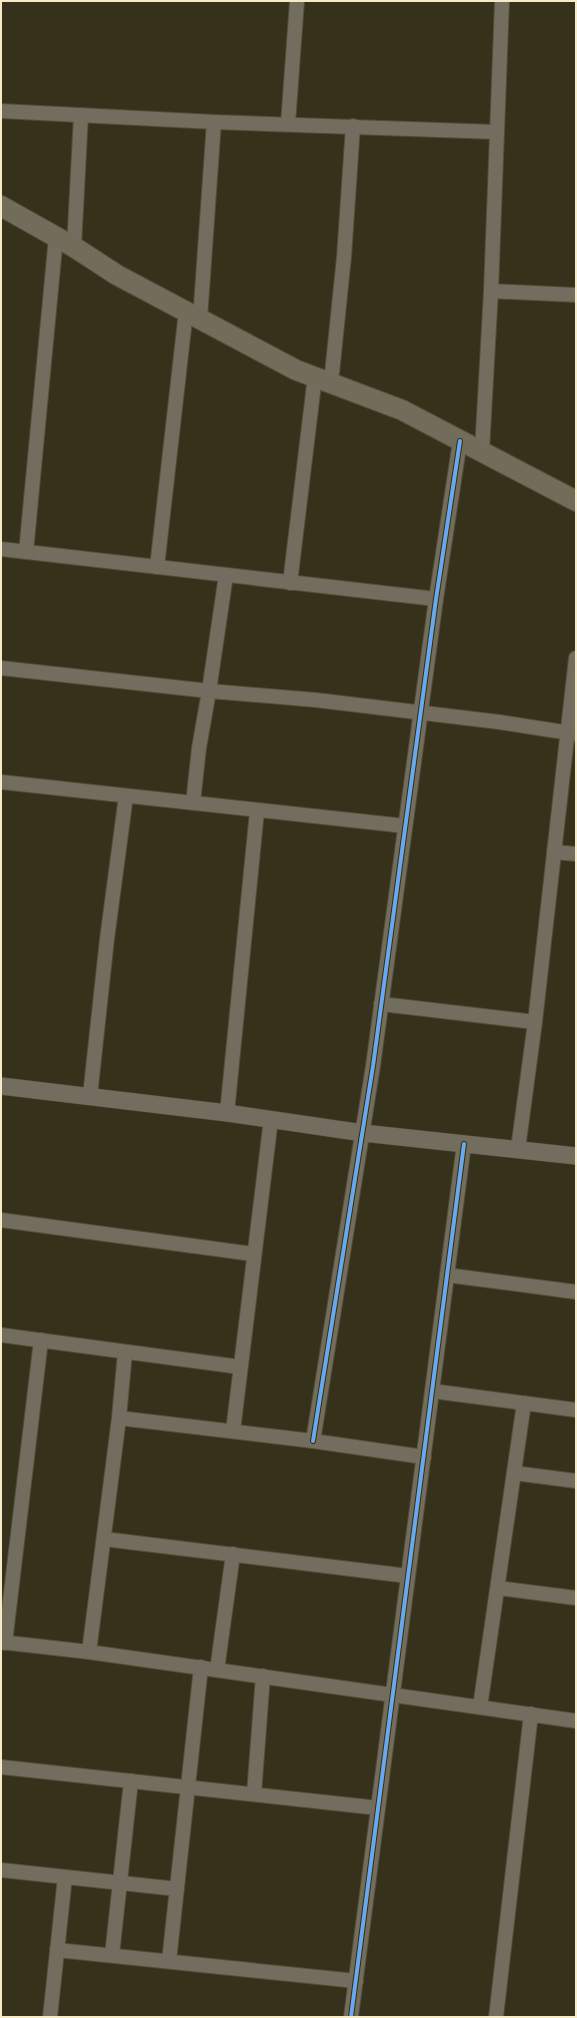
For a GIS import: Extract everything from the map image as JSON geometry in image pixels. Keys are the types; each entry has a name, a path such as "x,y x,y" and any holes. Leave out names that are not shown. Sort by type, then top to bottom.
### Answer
{"main road":[{"path":"1,206 74,247 117,275 296,370 402,410 576,501"}],"street":[{"path":"288,124 297,1"},
{"path":"482,451 491,291 502,1"},
{"path":"1,111 214,122 496,132"},
{"path":"74,247 81,115"},
{"path":"157,567 193,315 214,122"},
{"path":"290,582 344,257 353,126"},
{"path":"26,552 56,237"},
{"path":"491,291 576,295"},
{"path":"313,1441 363,1133 436,599 460,441"},
{"path":"1,549 436,599"},
{"path":"193,803 199,748 226,575"},
{"path":"518,1149 535,1022 554,852 572,733 576,658"},
{"path":"1,668 209,691 316,700 421,714 500,722 572,733"},
{"path":"1,782 405,826"},
{"path":"90,1096 107,939 126,796"},
{"path":"226,1113 257,811"},
{"path":"554,852 576,854"},
{"path":"381,1004 535,1022"},
{"path":"1,1086 226,1113 363,1133 576,1156"},
{"path":"232,1431 271,1119"},
{"path":"351,2017 464,1144"},
{"path":"1,1220 253,1254"},
{"path":"447,1275 576,1292"},
{"path":"1,1336 240,1367"},
{"path":"41,1340 3,1642 89,1652 393,1693 576,1721"},
{"path":"89,1652 119,1418 125,1352"},
{"path":"432,1391 576,1410"},
{"path":"480,1707 524,1403"},
{"path":"119,1418 313,1441 424,1457"},
{"path":"514,1473 576,1482"},
{"path":"104,1538 408,1576"},
{"path":"217,1670 233,1554"},
{"path":"498,1588 576,1598"},
{"path":"169,1961 201,1668"},
{"path":"254,1794 263,1676"},
{"path":"496,2017 531,1714"},
{"path":"1,1767 378,1808"},
{"path":"112,1955 131,1781"},
{"path":"1,1870 177,1889"},
{"path":"50,2017 65,1877"},
{"path":"57,1950 356,1981"}],"cycle path":[{"path":"313,1441 373,1066 436,599 460,441"},
{"path":"351,2017 464,1144"}]}
